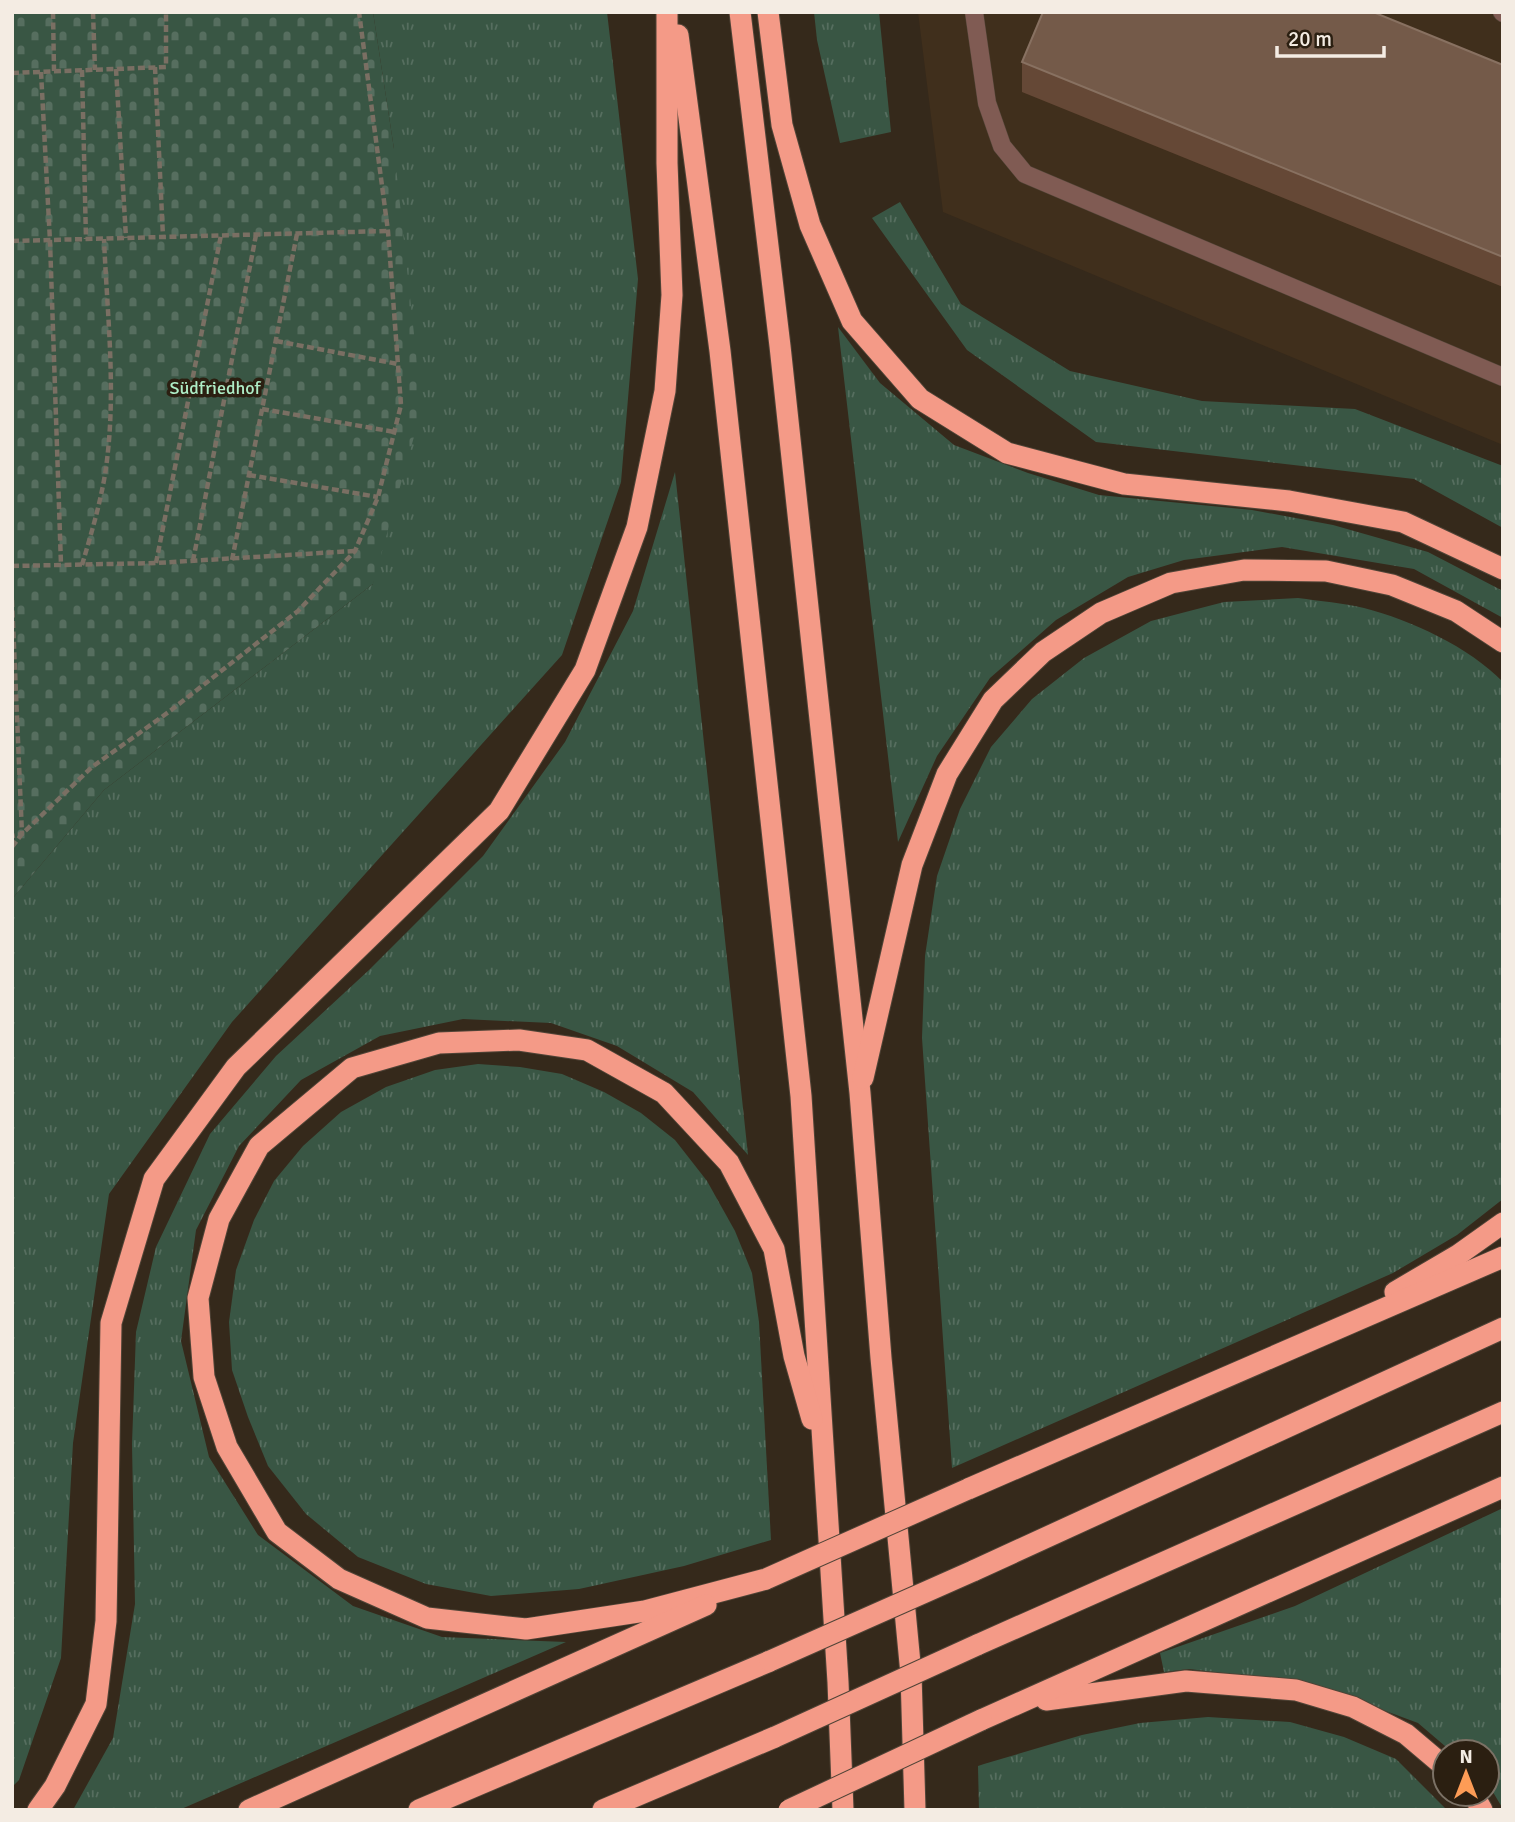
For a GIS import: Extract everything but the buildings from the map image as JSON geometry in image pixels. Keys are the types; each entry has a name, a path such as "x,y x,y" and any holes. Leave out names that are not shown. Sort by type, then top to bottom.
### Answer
{"highway":[{"path":"38,1810 55,1786 96,1704 106,1621 111,1323 154,1180 236,1067 499,811 585,670 636,527 665,391 672,295 667,163 667,12"},
{"path":"675,12 720,351 800,1083 838,1682 843,1810"},
{"path":"740,12 782,360 860,1093 881,1358 911,1674 915,1810"},
{"path":"768,12 782,125 810,225 852,321 920,399 1007,453 1124,484 1289,501 1403,522 1503,569"},
{"path":"860,1093 912,865 947,774 993,700 1043,652 1101,613 1171,583 1244,570 1326,571 1392,585 1456,611 1503,642"},
{"path":"766,1578 645,1611 526,1629 427,1618 340,1578 277,1532 227,1447 204,1377 198,1298 219,1219 259,1146 352,1068 439,1043 519,1040 587,1050 664,1093 729,1163 774,1249 794,1356 824,1460"},
{"path":"1314,1340 1458,1255 1503,1223"},
{"path":"249,1810 766,1578 1503,1257"},
{"path":"419,1810 770,1661 973,1571 1503,1328"},
{"path":"603,1810 775,1737 1503,1412"},
{"path":"789,1810 981,1720 1503,1487"},
{"path":"1023,1703 1186,1681 1296,1690 1364,1712 1406,1734 1431,1755"}],"lane":[{"path":"974,12 987,103 1002,146 1026,174 1503,377"}],"path":[{"path":"53,12 54,71"},
{"path":"93,12 94,70"},
{"path":"12,73 166,67 166,12"},
{"path":"12,847 22,834 92,767 170,711 298,611 355,551 378,497 401,405 388,231 359,12"},
{"path":"155,67 163,237"},
{"path":"116,69 126,238"},
{"path":"82,70 86,239"},
{"path":"41,72 50,241 61,565"},
{"path":"12,242 388,231"},
{"path":"232,559 297,233"},
{"path":"156,563 221,235"},
{"path":"193,561 256,235"},
{"path":"82,565 95,522 107,461 111,411 104,239"},
{"path":"276,341 398,364"},
{"path":"262,409 395,432"},
{"path":"249,475 378,497"},
{"path":"12,566 156,563 355,551"},
{"path":"12,600 22,834"},
{"path":"12,836 22,834"}],"shaded area":[{"path":"918,12 1503,12 1503,445 943,212"}],"green space":[{"name":"Südfriedhof","path":"12,12 373,12 394,149 422,408 373,584 104,790 12,899"},
{"path":"373,12 607,12 638,279 621,482 562,655 232,1022 109,1194 73,1443 61,1658 19,1780 12,1787 12,899 104,790 373,584 394,149"},
{"path":"814,12 879,12 891,132 840,143 817,40"},
{"path":"900,202 961,304 1070,371 1202,401 1355,409 1503,466 1503,528 1414,479 1096,442 967,350 872,218"},
{"path":"838,327 880,383 954,445 1028,473 1099,495 1252,510 1333,525 1428,552 1503,591 1503,618 1414,569 1282,547 1184,560 1128,577 1056,620 990,678 937,756 898,842"},
{"path":"675,472 748,1155 693,1092 617,1046 551,1023 463,1019 380,1036 301,1080 239,1146 196,1230 181,1341 209,1457 258,1535 353,1606 442,1637 566,1642 179,1810 73,1810 113,1738 135,1604 132,1444 136,1332 156,1247 210,1134 276,1056 369,970 483,856 565,742 633,611"},
{"path":"1298,598 1356,606 1420,627 1474,657 1503,682 1503,1199 1457,1235 1393,1273 952,1468 922,1038 925,956 937,876 960,809 991,747 1032,699 1084,658 1151,621 1224,602"},
{"path":"478,1064 562,1074 604,1092 641,1113 675,1140 707,1181 735,1231 752,1273 759,1322 771,1540 684,1566 579,1589 491,1596 426,1584 358,1557 306,1514 268,1466 232,1370 229,1322 236,1270 254,1220 274,1181 303,1146 341,1112 386,1087 435,1070"},
{"path":"1503,1508 1503,1809 1501,1738 1436,1738 1418,1723 1313,1684 1189,1669 1164,1672 1160,1653 1295,1606"},
{"path":"1208,1717 1290,1722 1344,1737 1396,1759 1431,1794 1431,1808 1447,1810 979,1810 978,1766 1082,1735 1140,1723"}]}
